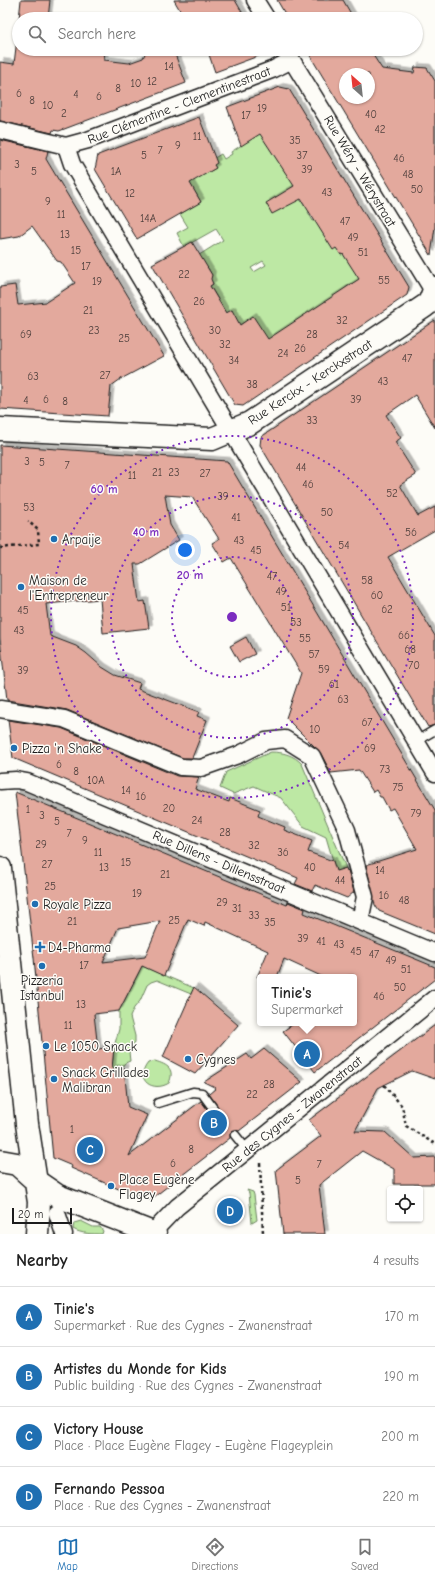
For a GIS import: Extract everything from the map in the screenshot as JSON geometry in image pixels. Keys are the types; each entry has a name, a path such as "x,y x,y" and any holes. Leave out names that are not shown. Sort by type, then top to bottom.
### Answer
{"street":[{"path":"255,0 262,12"},
{"name":"Rue Clémentine - Clementinestraat","path":"66,146 88,140 274,69 286,56"},
{"name":"Rue Wéry - Wérystraat","path":"289,56 435,291"},
{"path":"0,130 66,146 72,164 435,773"},
{"name":"Rue Kerckx - Kerckxstraat","path":"0,429 212,439 250,423 425,306 429,303 435,291"},
{"path":"0,709 64,719 182,767 201,768 238,755 266,741 285,739 312,756 347,830 365,897 360,921"},
{"name":"Rue Dillens - Dillensstraat","path":"0,781 16,780 27,782 435,953"},
{"path":"0,868 27,1124 39,1202 37,1234"},
{"name":"Rue des Cygnes - Zwanenstraat","path":"154,1233 177,1207 435,998"},
{"path":"0,1161 17,1164 36,1181 58,1196 154,1233"},
{"path":"57,1213 64,1234"}],"lane":[{"path":"416,741 435,730"},
{"path":"158,1103 193,1092 202,1093 214,1108"},
{"path":"235,1135 248,1151"}],"path":[{"path":"0,548 39,544 38,530 28,521"},
{"path":"384,1085 402,1106 406,1126 435,1144"},
{"path":"260,1163 263,1234"}],"green space":[{"path":"260,133 295,186 291,188 305,206 315,200 319,206 308,212 313,221 318,218 341,255 343,254 370,277 349,285 271,348 253,317 234,328 232,310 218,318 209,304 218,299 210,286 213,284 209,277 212,275 208,268 196,257 223,240 216,229 184,247 177,233 188,227 180,214 201,202 184,173 207,173 216,168 211,160 221,154 224,159 232,154 231,152","holes":["263,261 266,265 254,272 251,268"]},
{"path":"271,752 288,755 295,758 302,764 346,868 336,871 326,837 303,826 281,798 254,786 233,794 220,788 226,772"},
{"path":"142,966 194,988 191,994 157,980 147,985 140,1001 134,1008 130,1017 135,1042 129,1052 130,1061 125,1063 121,1068 112,1068 114,1047 119,1029 119,1011"},
{"path":"155,1061 164,1064 171,1071 169,1083 163,1086 152,1086 144,1079 144,1069 148,1063"},
{"path":"247,1190 253,1192 254,1195 257,1220 252,1223 249,1193"},
{"path":"81,1221 93,1227 100,1227 103,1231 102,1234 83,1233 73,1229 74,1223"}],"building":[{"path":"21,0 50,0 49,12 20,12"},
{"path":"174,0 235,0 242,12 181,12"},
{"path":"277,0 343,0 350,12 284,12"},
{"path":"15,56 104,56 104,60 129,63 143,58 144,56 176,56 186,83 59,131 53,130 52,133 0,121 0,62 14,64"},
{"path":"209,56 258,56 215,72"},
{"path":"310,56 374,56 382,69 414,73 415,67 427,68 435,81 435,227 431,255 339,104 375,104 375,68 339,68 339,103"},
{"path":"280,87 289,89 409,287 407,295 243,406 235,405 152,264 192,242 212,275 211,279 213,284 210,286 226,313 232,310 240,325 253,316 268,339 359,279 343,254 341,255 336,248 333,250 301,199 272,214 266,203 294,186 260,134 241,146 227,107"},
{"path":"199,117 217,163 214,165 216,168 190,183 201,202 137,239 95,169 98,155"},
{"path":"0,140 48,151 46,159 164,356 111,386 108,416 0,409 0,287 15,285 18,305 46,302 75,283 61,262 57,261 32,226 19,236 0,239"},
{"path":"435,320 435,428 415,395 386,415 401,438 395,442 416,475 400,485 418,516 435,507 435,530 388,557 435,636 435,725 428,727 260,445 261,437"},
{"path":"0,445 227,461 435,810 435,934 379,911 375,905 366,865 417,849 393,808 389,810 382,797 380,797 376,790 373,792 359,770 331,773 320,752 286,718 301,673 231,558 224,562 212,543 219,539 192,497 165,495 170,525 179,540 140,564 134,564 139,602 145,601 149,628 103,633 100,599 46,604 50,636 76,646 102,667 115,675 140,683 138,689 199,712 197,716 207,720 192,758 183,758 67,710 7,700 0,638"},
{"path":"246,637 255,654 239,662 230,646"},
{"path":"8,720 61,728 177,776 199,777 195,789 229,802 230,798 260,810 258,816 285,827 284,830 312,841 308,852 333,861 336,871 346,868 347,871 348,870 354,892 347,898 315,885 312,891 295,884 298,878 13,758"},
{"path":"15,792 287,905 288,902 305,909 304,913 435,967 435,979 315,1072 283,1031 290,1026 357,1026 357,974 316,974 284,959 278,974 258,974 268,951 205,922 204,926 188,919 164,976 142,966 119,1011 94,1014 98,1049 114,1047 112,1069 124,1067 128,1107 147,1115 129,1156 201,1101 210,1113 217,1112 218,1107 209,1094 216,1088 204,1082 247,1054 251,1059 264,1049 302,1082 239,1131 232,1131 230,1133 230,1138 150,1200 131,1192 130,1194 71,1168 72,1166 53,1158 34,958","holes":["160,921 145,957 103,962 118,928"]},
{"path":"194,987 238,1025 195,1074 163,1057"},
{"path":"435,1025 435,1079 412,1071 378,1088 355,1131 385,1132 414,1158 435,1157 435,1184 394,1184 394,1169 362,1151 319,1185 325,1234 283,1234 276,1170 321,1136 309,1120"}],"place":[{"name":"Arpaije","path":"54,539"},
{"name":"Maison de l'Entrepreneur","path":"21,587"},
{"name":"Pizza 'n Shake","path":"14,748"},
{"name":"Royale Pizza","path":"35,904"},
{"name":"D4-Pharma","path":"40,947"},
{"name":"Pizzeria Istanbul","path":"42,966"},
{"name":"Le 1050 Snack","path":"46,1046"},
{"name":"Tinie's","path":"307,1054"},
{"name":"Cygnes","path":"188,1059"},
{"name":"Snack Grillades Malibran","path":"54,1079"},
{"name":"Artistes du Monde for Kids","path":"214,1123"},
{"name":"Victory House","path":"90,1150"},
{"name":"Place Eugène Flagey","path":"111,1186"},
{"name":"Fernando Pessoa","path":"230,1211"}]}
